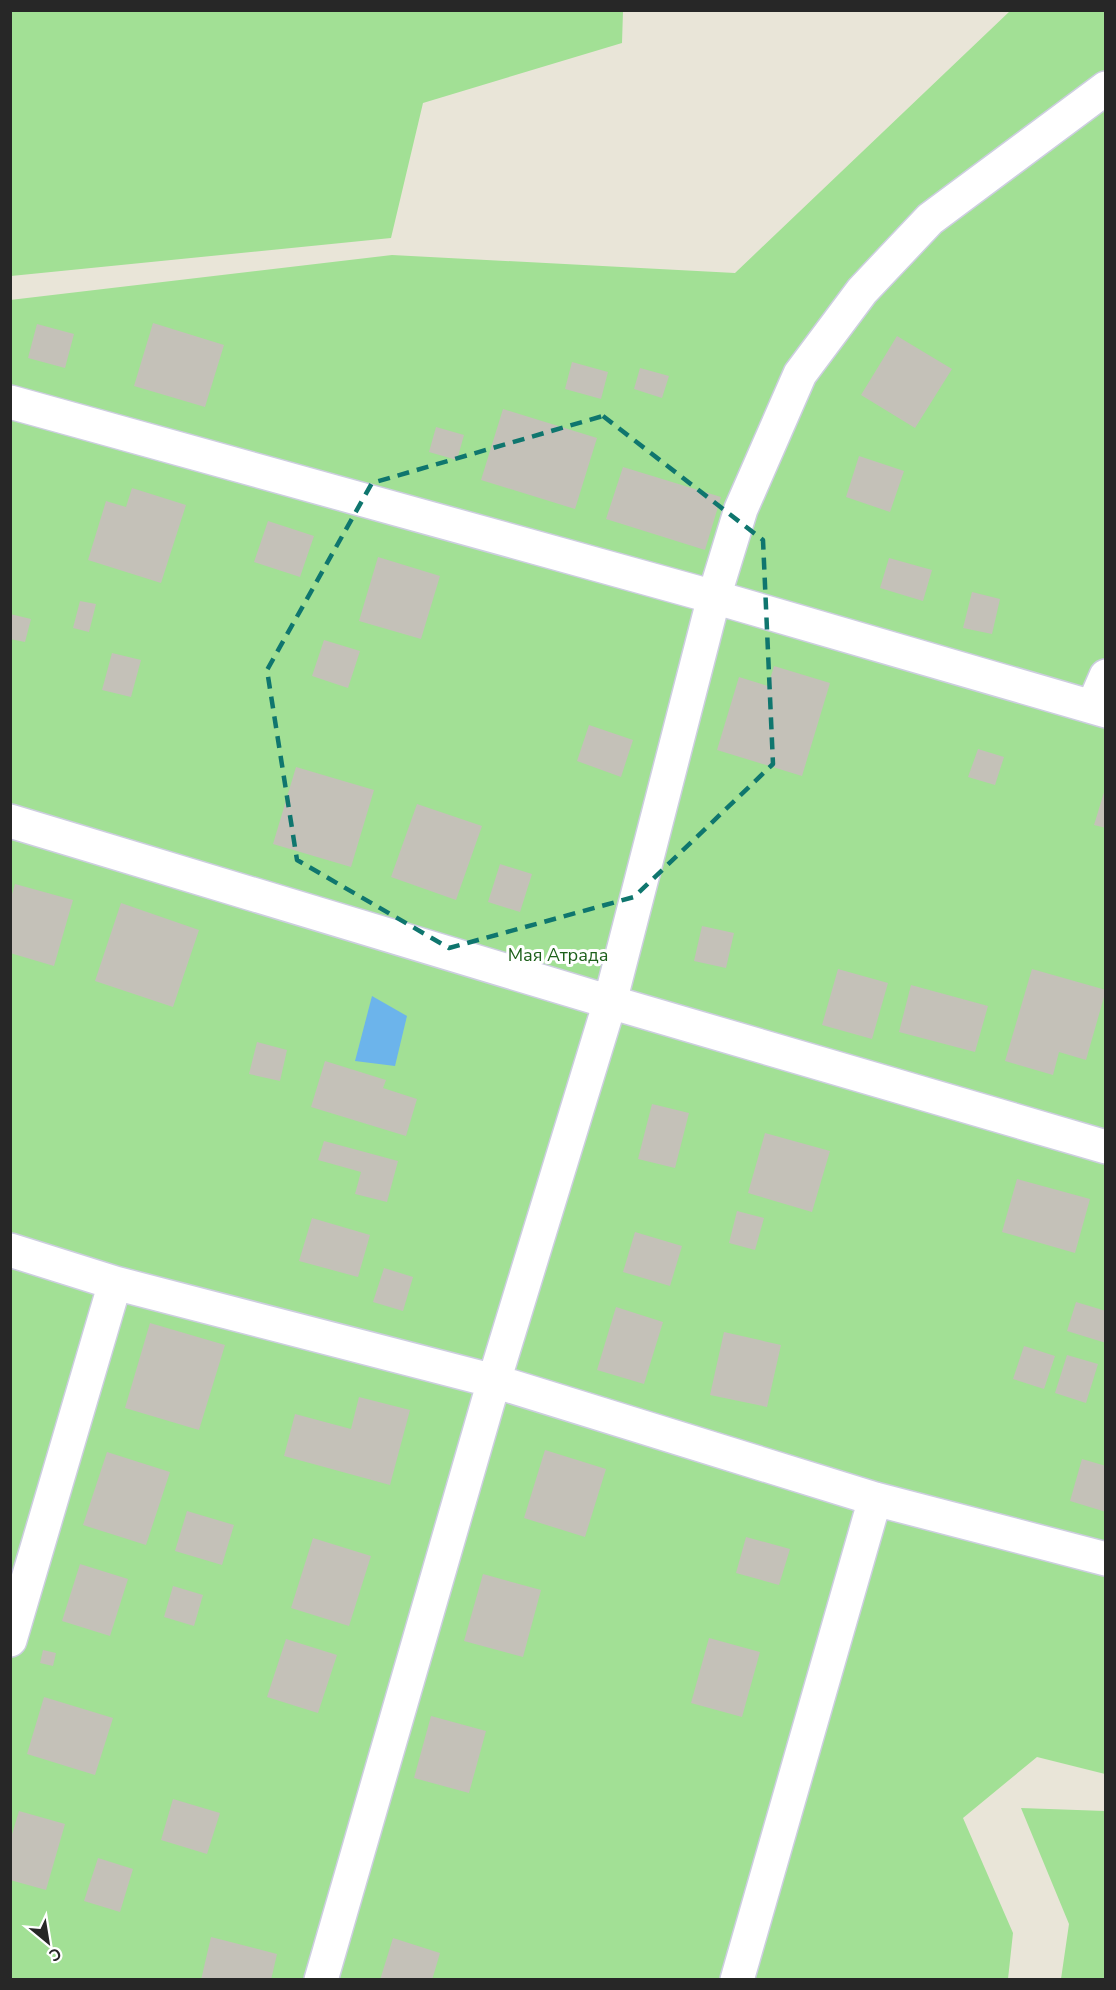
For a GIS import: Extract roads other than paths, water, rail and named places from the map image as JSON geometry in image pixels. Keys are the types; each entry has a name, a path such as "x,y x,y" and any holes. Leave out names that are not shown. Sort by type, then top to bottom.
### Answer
{"street":[{"path":"321,1980 494,1381 610,1002 714,597 741,509 800,374 862,291 930,219 1106,88"},
{"path":"10,402 714,597 1099,709 1106,676"},
{"path":"10,821 610,1002 1106,1147"},
{"path":"10,1250 114,1283 494,1381 875,1499 1106,1559"},
{"path":"10,1640 114,1283"},
{"path":"737,1980 875,1499"}],"water":[{"path":"372,996 407,1016 395,1066 355,1061"}],"park label":[{"name":"Мая Атрада","path":"558,955"}]}
